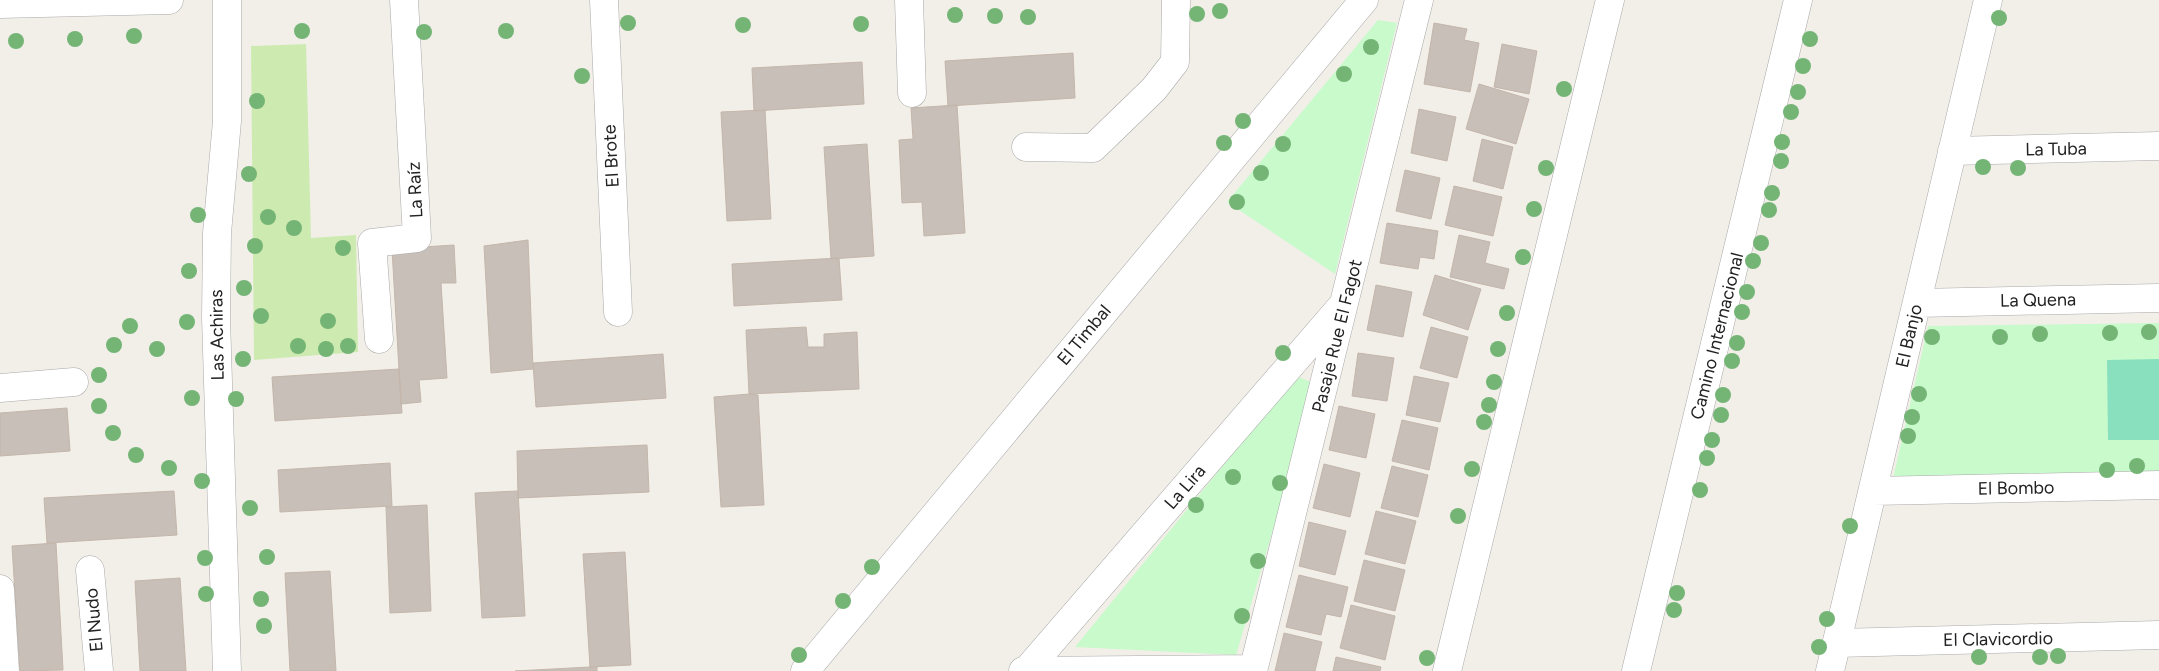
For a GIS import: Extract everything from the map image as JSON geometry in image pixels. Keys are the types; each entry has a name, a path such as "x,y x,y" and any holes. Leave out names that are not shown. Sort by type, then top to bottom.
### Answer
{"street":[{"path":"0,4 169,0"},
{"name":"Las Achiras","path":"227,0 227,121 217,233 216,318 227,671"},
{"name":"La Raíz","path":"379,339 372,243 417,238 404,0"},
{"name":"El Brote","path":"604,0 618,312"},
{"path":"909,0 912,92"},
{"path":"1026,146 1093,148 1148,96 1176,62 1176,0"},
{"name":"El Timbal","path":"805,671 1364,0"},
{"name":"Pasaje Rue El Fagot","path":"1253,670 1419,0"},
{"path":"1447,671 1610,0"},
{"name":"Camino Internacional","path":"1636,671 1798,0"},
{"name":"El Banjo","path":"1830,671 1988,0"},
{"name":"La Tuba","path":"1952,151 2159,146"},
{"name":"La Quena","path":"1917,303 2159,298"},
{"name":"La Lira","path":"1024,671 1345,302"},
{"path":"0,388 74,382"},
{"name":"El Bombo","path":"1872,492 2159,485"},
{"name":"El Nudo","path":"90,570 99,671"},
{"path":"0,589 5,671"},
{"name":"El Clavicordio","path":"1837,643 2159,635"},
{"path":"1024,671 1253,670"}],"green space":[{"path":"1378,20 1397,23 1335,274 1227,202"},
{"path":"306,44 311,238 356,235 358,352 254,360 251,46"},
{"path":"2159,323 2159,479 1892,483 1928,326"},
{"path":"2159,359 2159,440 2108,440 2107,360"},
{"path":"1296,376 1316,384 1236,655 1075,647"}],"building":[{"path":"1434,23 1467,29 1464,40 1479,43 1470,92 1424,84"},
{"path":"1502,44 1537,51 1529,94 1494,87"},
{"path":"1073,53 1075,98 948,106 945,61"},
{"path":"862,62 864,104 754,111 752,68"},
{"path":"1479,84 1529,99 1516,144 1466,129"},
{"path":"957,105 965,233 924,236 922,202 902,203 899,140 913,139 911,108"},
{"path":"1419,109 1456,117 1447,161 1411,153"},
{"path":"765,110 771,219 727,221 721,112"},
{"path":"1482,139 1513,147 1503,189 1473,181"},
{"path":"867,144 874,256 831,259 824,147"},
{"path":"1405,170 1440,178 1431,219 1396,211"},
{"path":"1454,186 1502,197 1493,236 1445,225"},
{"path":"1387,223 1438,231 1434,259 1420,257 1418,269 1380,263"},
{"path":"1459,235 1490,242 1485,263 1509,269 1504,289 1450,277"},
{"path":"528,240 533,369 491,373 484,246"},
{"path":"454,245 456,283 441,283 447,378 419,380 421,402 401,404 392,249"},
{"path":"839,258 842,300 734,306 732,264"},
{"path":"1435,275 1481,289 1468,330 1423,315"},
{"path":"1376,285 1412,292 1403,337 1367,330"},
{"path":"806,327 808,347 824,347 824,334 857,332 859,389 749,394 746,330"},
{"path":"1431,327 1468,337 1457,378 1420,368"},
{"path":"1358,353 1394,358 1387,401 1352,396"},
{"path":"663,354 666,398 536,407 533,363"},
{"path":"399,369 402,413 275,421 272,377"},
{"path":"1414,376 1449,383 1440,422 1406,415"},
{"path":"758,395 764,505 721,507 714,397"},
{"path":"1339,406 1375,414 1366,458 1329,450"},
{"path":"67,408 70,451 0,456 0,413"},
{"path":"1402,420 1438,428 1429,470 1392,461"},
{"path":"647,445 649,492 518,498 517,451"},
{"path":"390,463 392,506 280,512 278,470"},
{"path":"1324,464 1360,473 1350,517 1313,508"},
{"path":"1392,466 1428,475 1418,517 1381,508"},
{"path":"174,491 177,535 47,543 44,498"},
{"path":"518,491 525,616 482,618 475,493"},
{"path":"427,505 431,611 390,613 386,507"},
{"path":"1376,511 1416,521 1405,564 1365,554"},
{"path":"1309,522 1346,531 1335,575 1299,566"},
{"path":"56,543 63,670 20,671 12,546"},
{"path":"625,552 631,665 590,667 583,554"},
{"path":"1364,560 1405,570 1395,611 1354,601"},
{"path":"330,571 336,671 290,671 285,573"},
{"path":"1299,575 1348,587 1341,617 1326,614 1321,635 1286,627"},
{"path":"180,578 186,671 140,671 135,581"},
{"path":"1351,605 1395,616 1385,660 1340,648"},
{"path":"1284,633 1322,642 1315,671 1275,671"},
{"path":"1336,657 1381,667 1380,671 1333,671"},
{"path":"597,667 597,671 515,671"}]}
